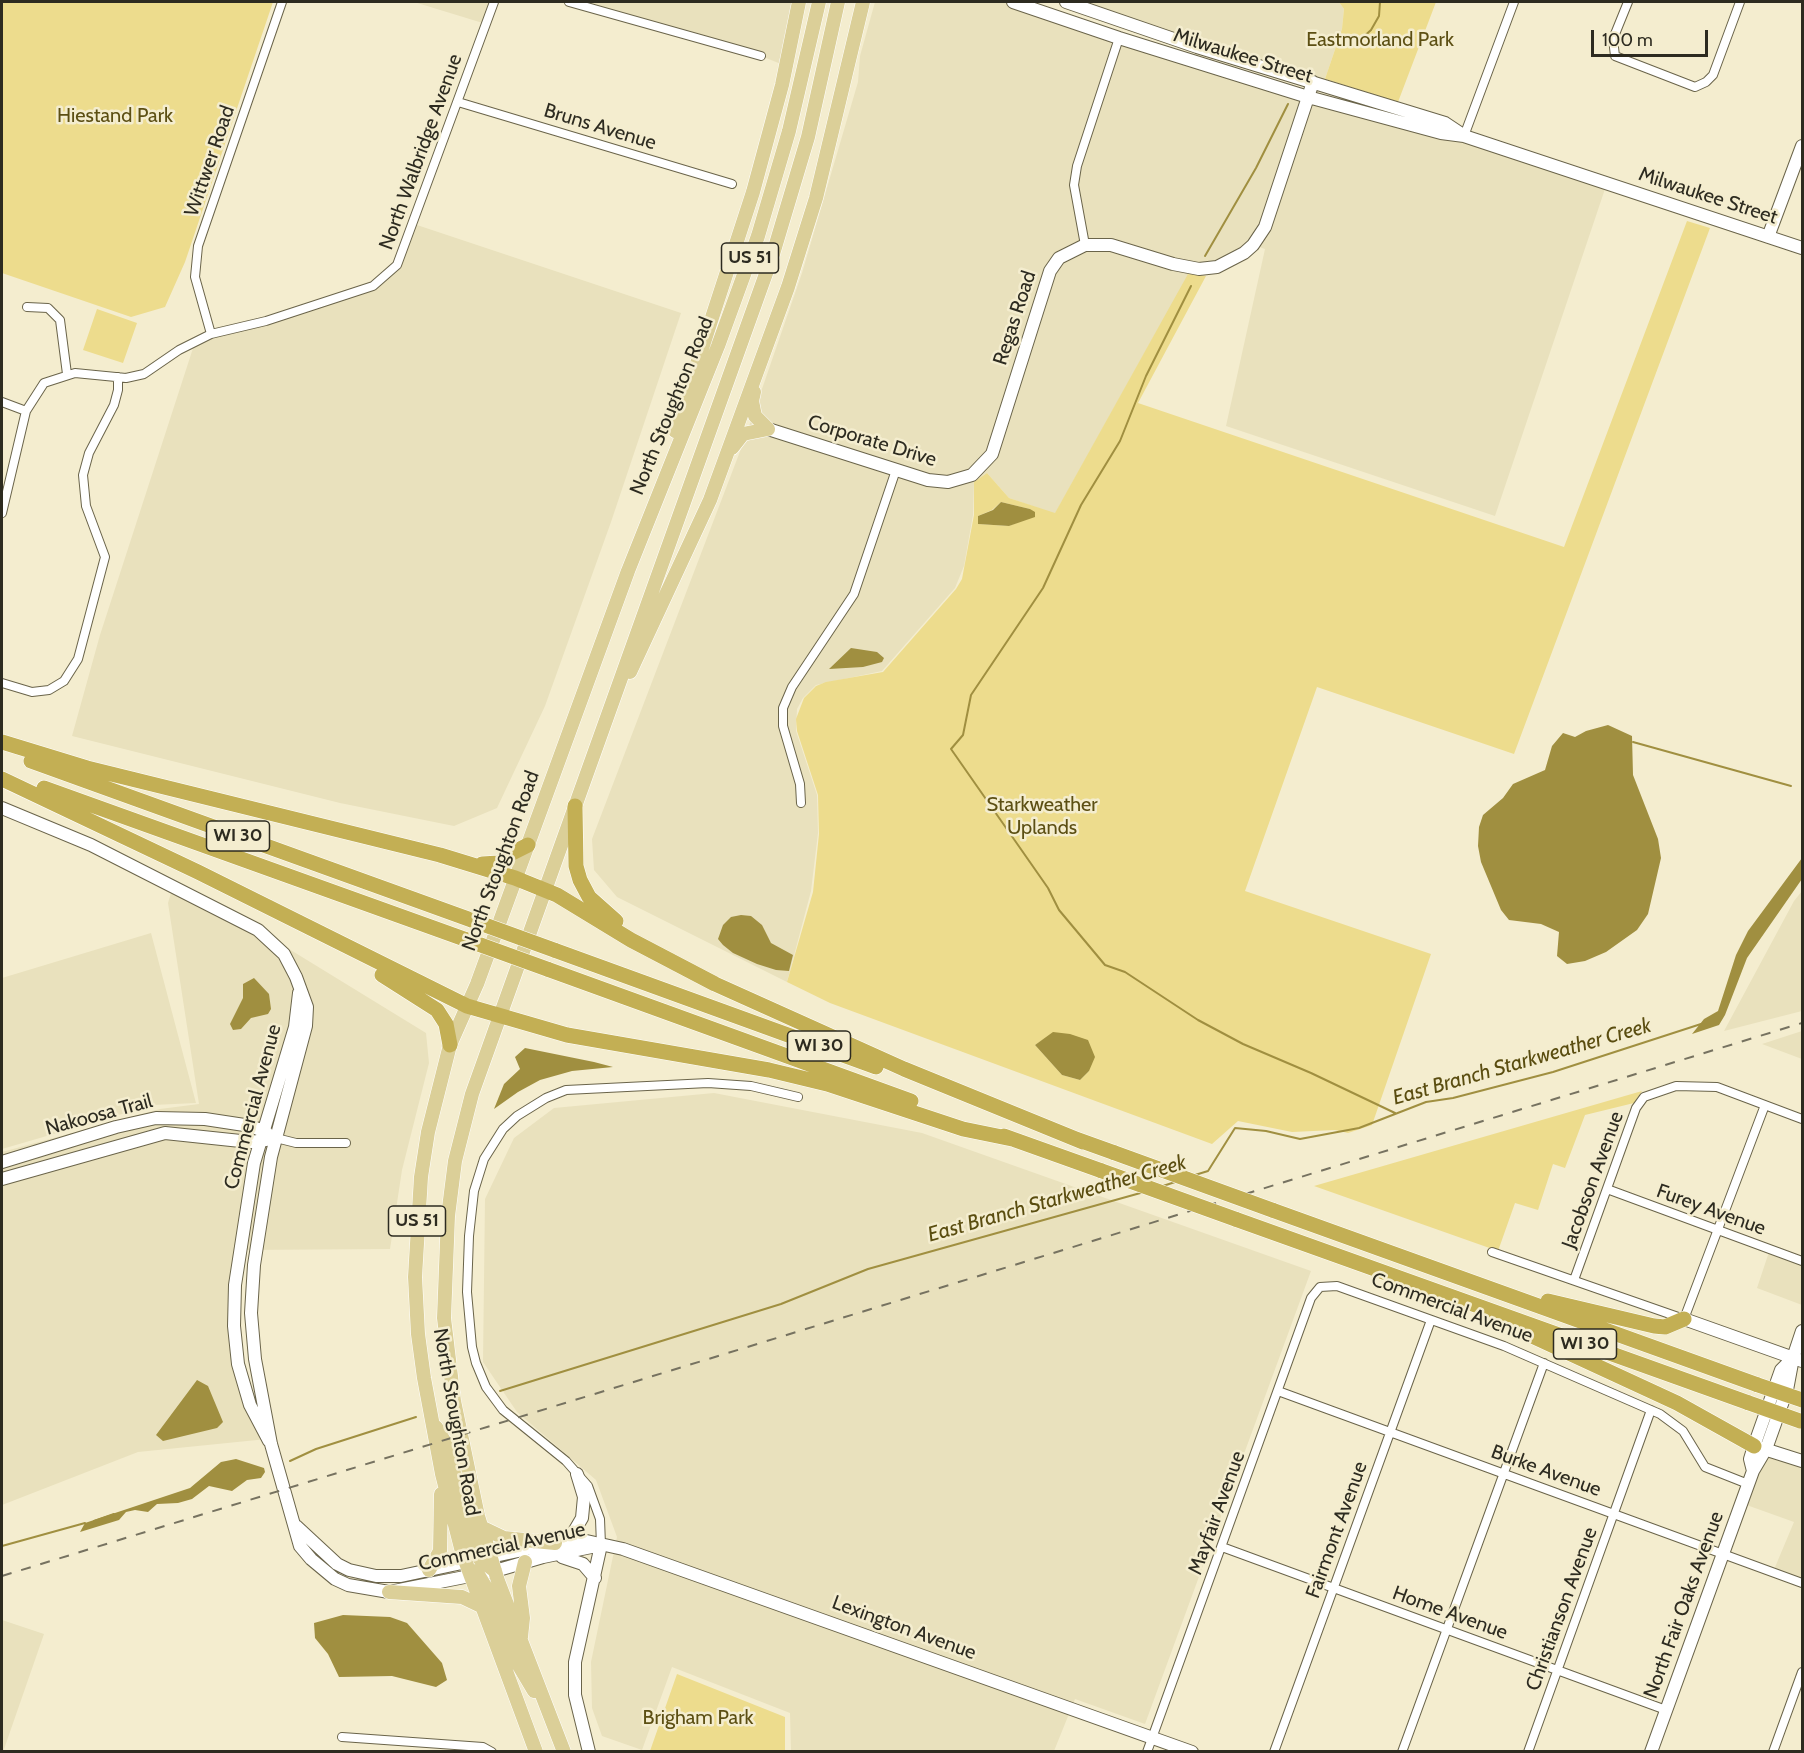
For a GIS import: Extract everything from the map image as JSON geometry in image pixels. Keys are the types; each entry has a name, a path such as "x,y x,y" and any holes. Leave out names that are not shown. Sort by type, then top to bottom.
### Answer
{"highway":[{"path":"2,742 98,771 470,863 546,889 672,961 849,1045 1083,1142"},
{"name":"WI 30","path":"2,750 1803,1400"},
{"name":"WI 30","path":"2,772 1012,1139 1801,1421"},
{"path":"2,779 198,872 467,1006 617,1046 769,1070 826,1084 963,1129 1012,1139"},
{"path":"575,806 576,866 589,897 607,915 672,961"},
{"path":"470,863 499,863 510,854 528,845"},
{"path":"314,931 432,1005 446,1024 450,1045"},
{"path":"1475,1283 1653,1326 1665,1327 1684,1319"},
{"path":"1421,1285 1677,1403 1760,1447"}],"main road":[{"name":"North Stoughton Road","path":"536,1752 471,1570 442,1474 432,1420 418,1334 416,1237 428,1132 450,1045 528,845 653,506 718,346 758,236 789,130 819,2"},
{"name":"North Stoughton Road","path":"485,1558 481,1527 451,1380 444,1318 445,1266 452,1186 462,1132 500,1016 595,747 773,254 808,137 838,2"},
{"path":"653,506 693,371 753,192 782,85 799,3"},
{"path":"595,747 691,543 723,466 816,198 863,4"},
{"path":"759,366 753,409 755,416 768,429"},
{"path":"723,466 738,439 751,431 768,429"},
{"path":"432,1420 446,1443 471,1539 495,1571 564,1752"},
{"path":"429,1570 440,1551 442,1474"},
{"path":"481,1527 504,1538 556,1547"},
{"path":"521,1642 523,1618 519,1586 525,1562"},
{"path":"471,1570 524,1676 548,1708"},
{"path":"389,1592 462,1597 483,1607"}],"street":[{"name":"Wittwer Road","path":"211,334 195,277 198,246 282,2"},
{"name":"North Walbridge Avenue","path":"2,508 26,411 40,387 67,374 118,377 144,374 183,347 211,334 340,298 380,282 397,265 494,2"},
{"path":"569,2 760,56"},
{"name":"Milwaukee Street","path":"1013,2 1308,97 1441,133 1464,136 1803,248"},
{"path":"1031,2 1055,7 1107,27 1122,21"},
{"name":"Milwaukee Street","path":"1066,2 1205,50 1445,123 1464,136"},
{"path":"1464,136 1514,2"},
{"path":"1628,2 1612,48 1619,59 1697,87 1713,75 1740,2"},
{"path":"1205,50 1168,44 1133,34 1119,38 1077,166 1074,185 1085,245 1111,245 1173,264 1199,268 1217,267 1244,253 1253,245 1265,227 1313,82"},
{"name":"Bruns Avenue","path":"458,102 732,184"},
{"path":"1768,237 1803,146"},
{"name":"Regas Road","path":"966,477 980,469 992,454 1050,271 1064,254 1085,245"},
{"path":"27,307 48,308 60,320 67,374"},
{"path":"2,683 32,692 49,690 64,681 78,658 105,557 86,506 83,475 88,453 114,405 118,377"},
{"path":"2,402 26,411"},
{"name":"Corporate Drive","path":"768,429 896,470 942,482 966,477"},
{"path":"801,803 800,784 783,726 783,708 792,687 854,594 896,470"},
{"name":"Commercial Avenue","path":"2,808 91,845 258,930 284,954 307,1007 306,1026 276,1138 254,1265 251,1313 255,1359 268,1418 271,1444 300,1546 334,1579 361,1589 389,1592 471,1570 485,1558 556,1547 582,1540 601,1545"},
{"name":"Commercial Avenue","path":"271,1444 250,1405 244,1387 234,1326 239,1250 261,1136 296,1022 299,988"},
{"path":"589,1752 575,1695 575,1662 601,1545 597,1508 588,1486 577,1474 512,1419 492,1396 476,1363 472,1347 467,1292 474,1191 484,1159 503,1129 526,1109 546,1098 577,1088 708,1083 751,1086 798,1097"},
{"name":"Jacobson Avenue","path":"1574,1280 1636,1108 1648,1095 1676,1086 1695,1084 1717,1087 1765,1105"},
{"path":"1684,1319 1765,1105 1803,1119"},
{"name":"Nakoosa Trail","path":"2,1162 116,1127 156,1118 205,1119 261,1136"},
{"name":"Nakoosa Trail","path":"2,1179 165,1133 261,1136 296,1143 346,1143"},
{"name":"Furey Avenue","path":"1607,1189 1803,1261"},
{"path":"1492,1252 1798,1360"},
{"name":"Commercial Avenue","path":"1320,1287 1337,1286 1431,1320 1544,1363 1651,1410 1683,1431 1705,1467 1748,1484"},
{"name":"Mayfair Avenue","path":"1147,1752 1311,1298 1320,1287"},
{"name":"Fairmont Avenue","path":"1274,1752 1431,1320"},
{"name":"North Fair Oaks Avenue","path":"1651,1752 1748,1484 1752,1471 1750,1459 1760,1447 1781,1370 1798,1360 1803,1331"},
{"path":"1402,1752 1544,1363"},
{"name":"Burke Avenue","path":"1278,1391 1803,1583"},
{"name":"Christianson Avenue","path":"1528,1752 1651,1410"},
{"path":"1760,1447 1803,1461"},
{"path":"577,1474 584,1497 582,1518 572,1534 556,1547 583,1564 595,1578"},
{"name":"Commercial Avenue","path":"295,1525 326,1555 349,1570 385,1577 429,1570 495,1571 525,1562 556,1547"},
{"name":"Lexington Avenue","path":"601,1545 623,1549 671,1564 1192,1752"},
{"name":"Home Avenue","path":"1221,1547 1666,1710"},
{"path":"1773,1752 1803,1672"},
{"path":"342,1737 483,1747 492,1752"}],"shaded area":[{"path":"414,2 494,2 486,24"},
{"path":"569,2 799,2 786,66 761,56"},
{"path":"875,2 1013,2 1607,183 1495,516 1226,426 1265,249 1253,245 1199,269 1158,329 1055,514 1009,498 987,473 974,482 973,515 964,566 955,588 882,671 816,685 803,698 797,709 796,731 817,795 818,833 811,891 787,982 617,897 594,870 592,839 744,441 802,273 858,82 860,56"},
{"path":"1068,2 1339,2 1344,9 1342,29 1325,79 1313,82"},
{"path":"414,224 681,313 611,522 545,706 497,808 454,826 340,803 72,736 100,635 195,342 365,289 397,265"},
{"path":"1001,502 1030,509 1035,512 1035,517 1009,526 978,524 978,516 993,510"},
{"path":"851,648 877,652 884,658 882,662 863,667 829,669"},
{"path":"1608,725 1632,736 1633,775 1658,839 1661,858 1648,914 1637,930 1606,952 1585,961 1567,964 1557,956 1559,932 1541,924 1509,920 1501,910 1481,862 1478,846 1479,827 1483,815 1503,798 1513,784 1545,770 1552,746 1563,733 1575,737 1586,731"},
{"path":"1802,858 1802,879 1747,958 1719,1025 1692,1034 1704,1019 1718,1011 1736,955 1748,931"},
{"path":"173,886 258,930 426,1033 429,1063 402,1170 390,1249 239,1250 235,1345 267,1439 138,1452 2,1505 2,1152 160,1109 199,1104 168,903"},
{"path":"1802,891 1802,1011 1724,1031 1794,901"},
{"path":"751,916 762,925 771,943 793,955 789,971 776,970 757,964 733,953 723,945 718,939 723,925 731,917"},
{"path":"151,933 196,1103 153,1105 2,1149 2,978"},
{"path":"254,978 269,994 271,1009 268,1014 251,1018 241,1029 233,1030 230,1024 243,998 243,984"},
{"path":"1802,1031 1802,1059 1762,1044"},
{"path":"1053,1032 1070,1034 1088,1040 1095,1057 1089,1071 1080,1080 1062,1075 1035,1045"},
{"path":"525,1048 613,1067 572,1071 540,1080 494,1109 504,1084 520,1069 515,1057"},
{"path":"714,1093 922,1133 1311,1271 1145,1724 1075,1699 1054,1751 791,1751 790,1713 672,1667 642,1750 602,1736 592,1708 591,1662 617,1537 596,1480 517,1412 483,1362 485,1199 514,1138 554,1108"},
{"path":"1770,1249 1802,1261 1802,1305 1757,1288"},
{"path":"197,1380 208,1386 223,1422 217,1428 163,1441 156,1435"},
{"path":"1766,1449 1802,1461 1802,1583 1773,1572 1794,1522 1741,1503"},
{"path":"236,1459 264,1468 265,1472 261,1478 247,1480 232,1491 209,1486 192,1499 178,1503 157,1504 148,1512 135,1510 126,1512 119,1520 80,1532 85,1523 190,1488 221,1462"},
{"path":"343,1615 390,1617 407,1623 442,1663 447,1680 436,1687 392,1676 339,1677 328,1654 315,1638 314,1623"},
{"path":"2,1620 44,1634 3,1752 2,1751"}],"green space":[{"name":"Hiestand Park","path":"2,2 273,2 185,262 165,307 131,317 2,273"},
{"name":"Eastmorland Park","path":"1339,2 1436,2 1398,102 1325,79 1342,29 1344,9"},
{"name":"Starkweather Uplands","path":"1687,221 1710,228 1514,754 1317,687 1245,891 1431,954 1372,1125 1348,1133 1335,1130 1292,1132 1238,1121 1212,1144 830,1003 787,982 813,892 819,834 818,795 797,731 796,719 804,698 816,686 826,682 883,672 956,589 962,579 974,515 974,482 987,473 1009,498 1055,513 1188,274 1206,276 1138,403 1564,547","holes":["1001,502 1030,509 1035,515 1009,526 978,524 978,516 992,510","1044,1039 1089,1071 1080,1080 1062,1075 1035,1045"]},
{"path":"97,309 137,323 123,363 83,350"},
{"path":"1642,1091 1634,1103 1585,1115 1565,1168 1553,1164 1538,1210 1515,1203 1498,1251 1314,1186"},
{"name":"Brigham Park","path":"677,1674 785,1717 785,1751 650,1751"}],"waterway":[{"path":"1355,42 1371,30 1379,16 1380,2"},
{"path":"1205,256 1256,168 1288,104"},
{"path":"1191,286 1146,376 1120,441 1081,505 1043,588 971,695 963,735 951,749 1048,888 1059,910 1105,965 1125,972 1198,1020 1243,1044 1395,1113"},
{"path":"1633,742 1791,786"},
{"name":"East Branch Starkweather Creek","path":"1195,1175 1208,1171 1235,1128 1266,1131 1300,1139 1359,1128 1426,1102 1453,1098 1553,1072 1701,1024"},
{"name":"East Branch Starkweather Creek","path":"1163,1186 1175,1182"},
{"name":"East Branch Starkweather Creek","path":"500,1391 781,1304 868,1269 1144,1192"},
{"name":"East Branch Starkweather Creek","path":"290,1461 316,1449 416,1417"},
{"name":"East Branch Starkweather Creek","path":"94,1521 114,1514"},
{"name":"East Branch Starkweather Creek","path":"2,1546 85,1523"}],"railway":[{"path":"2,1576 1802,1023"}]}
